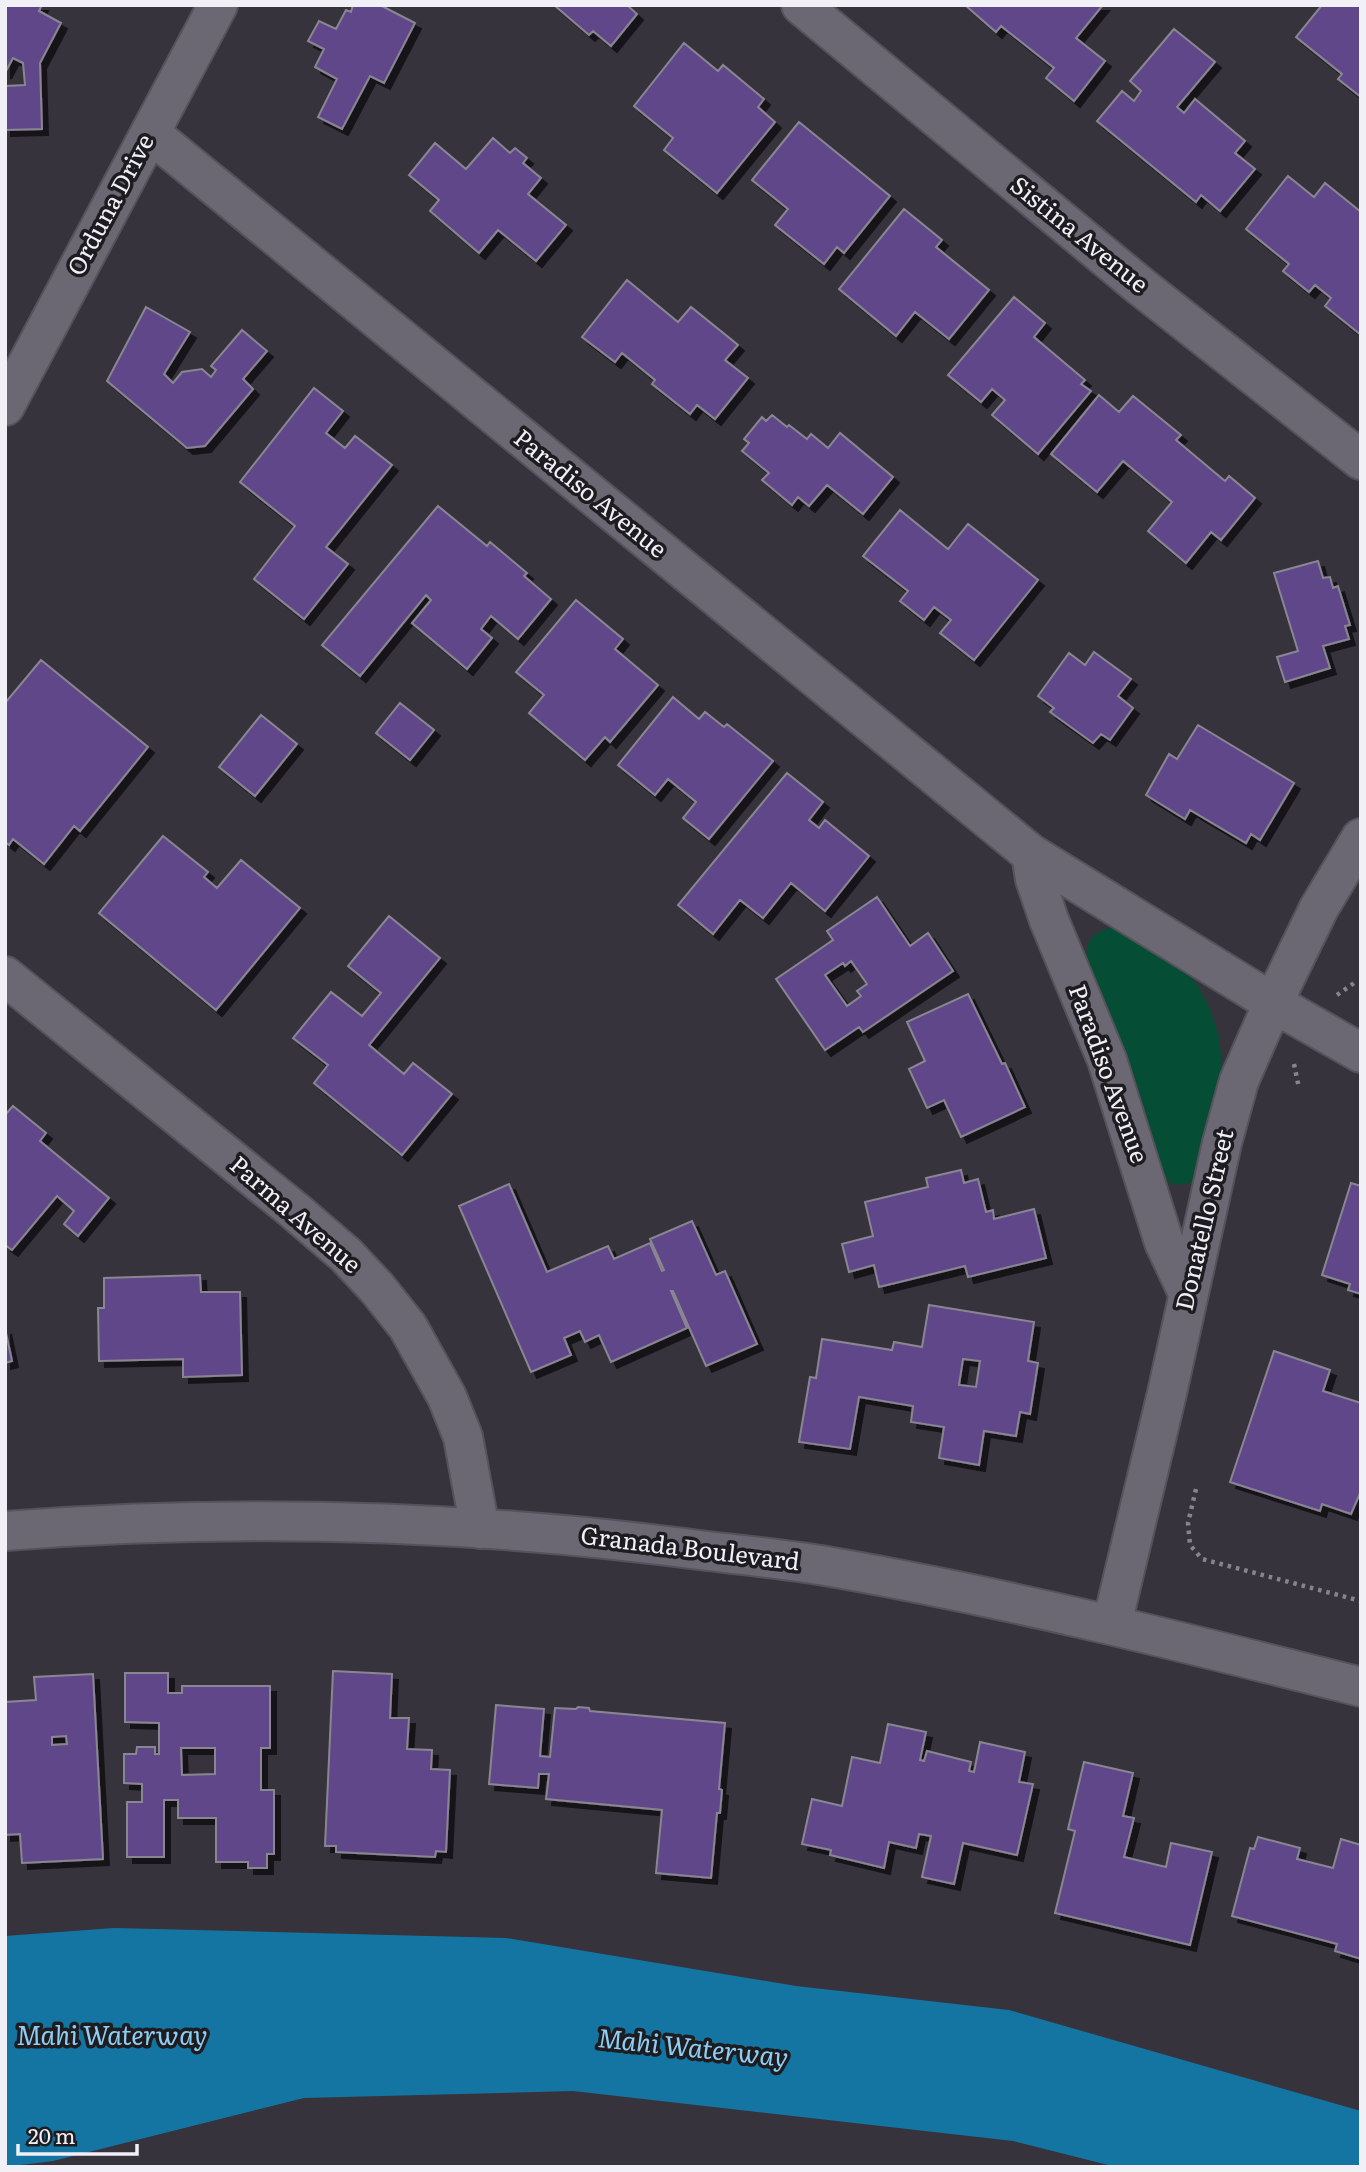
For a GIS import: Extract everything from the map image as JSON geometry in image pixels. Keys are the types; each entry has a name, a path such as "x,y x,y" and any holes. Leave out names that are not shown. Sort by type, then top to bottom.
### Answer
{"street":[{"name":"Orduna Drive","path":"5,405 218,5"},
{"name":"Sistina Avenue","path":"801,5 1139,285 1361,460"},
{"name":"Paradiso Avenue","path":"149,133 1031,854 1273,1003 1361,1053"},
{"name":"Donatello Street","path":"1112,1624 1239,1081 1319,908 1361,838"},
{"name":"Paradiso Avenue","path":"1031,854 1035,879 1049,920 1107,1060 1164,1242 1188,1293"},
{"name":"Parma Avenue","path":"5,976 295,1211 346,1255 377,1288 408,1327 447,1397 463,1437 480,1528"},
{"name":"Granada Boulevard","path":"5,1531 89,1525 253,1520 480,1528 598,1536 833,1567 983,1596 1112,1624 1361,1687"}],"path":[{"path":"1331,1000 1357,981"},
{"path":"1294,1064 1299,1088"},
{"path":"1196,1489 1188,1523 1190,1545 1202,1559 1361,1601"}],"green space":[{"path":"1112,927 1129,931 1176,962 1197,984 1210,1009 1219,1037 1222,1065 1192,1183 1175,1185 1164,1179 1085,962 1091,938"}],"water":[{"name":"Mahi Waterway","path":"114,1928 506,1938 796,1986 1009,2010 1361,2111 1361,2167 1116,2167 1013,2141 573,2091 304,2098 53,2161 5,2167 5,1936"}],"building":[{"path":"5,5 42,5 39,11 61,23 40,63 42,129 5,130 5,86 25,85 23,63 13,58 5,73"},
{"path":"353,5 380,5 415,23 384,83 370,76 342,129 318,117 337,79 315,67 324,49 308,41 319,21 336,29 346,10 351,12"},
{"path":"554,5 627,5 637,14 611,46 593,31 589,35"},
{"path":"965,5 1103,5 1076,38 1105,61 1074,101 1046,78 1054,68 1001,26 996,32"},
{"path":"1322,5 1361,5 1361,97 1338,79 1342,74 1296,37"},
{"path":"1174,29 1215,62 1177,107 1184,113 1195,99 1245,141 1235,153 1255,169 1220,211 1201,195 1196,202 1097,121 1122,91 1134,101 1141,91 1130,81"},
{"path":"684,43 718,71 723,65 764,99 758,107 775,122 717,193 664,150 673,138 634,106"},
{"path":"799,122 890,196 844,253 837,247 824,264 775,225 788,209 752,180"},
{"path":"493,138 510,153 515,148 527,158 523,163 541,178 528,194 566,225 536,261 498,230 479,253 430,211 439,200 409,175 435,143 466,169"},
{"path":"1288,176 1314,197 1325,183 1361,212 1361,335 1325,306 1331,298 1315,285 1309,292 1283,271 1289,264 1246,229"},
{"path":"904,209 942,240 936,247 989,290 949,339 915,312 896,336 839,289"},
{"path":"627,280 678,322 691,307 738,345 725,360 748,378 715,419 697,405 690,414 652,384 655,380 622,353 615,362 582,337"},
{"path":"1014,297 1045,323 1034,337 1085,380 1081,384 1091,391 1038,454 992,415 1005,400 992,389 981,402 948,375"},
{"path":"146,307 190,332 164,374 173,383 182,372 202,369 211,377 216,370 211,366 242,330 267,351 243,379 253,389 205,446 187,448 107,381"},
{"path":"314,388 343,411 326,433 345,448 355,436 392,465 326,547 348,564 304,619 254,579 295,526 240,482"},
{"path":"1099,395 1119,412 1133,396 1181,435 1176,440 1225,481 1229,476 1255,498 1221,540 1211,532 1186,563 1148,531 1172,502 1123,461 1097,492 1051,454"},
{"path":"772,415 807,439 811,434 828,448 840,433 893,477 863,514 827,485 809,506 798,497 792,505 762,480 769,473 742,451 749,443 744,439 762,417 766,421"},
{"path":"438,506 487,546 490,542 527,573 524,576 551,599 518,639 491,616 481,629 492,638 467,669 412,623 431,600 426,595 360,676 322,645"},
{"path":"900,510 948,549 968,524 1038,580 974,660 940,633 951,620 934,607 924,620 900,601 908,591 863,556"},
{"path":"1318,561 1323,578 1330,577 1333,588 1338,586 1350,625 1345,626 1349,639 1323,646 1330,668 1285,682 1277,657 1298,651 1274,573"},
{"path":"576,600 623,639 615,649 658,685 610,742 605,737 585,760 529,713 544,695 516,672"},
{"path":"1094,652 1131,679 1118,696 1133,708 1110,740 1101,734 1093,743 1050,712 1054,708 1038,696 1069,653 1085,665"},
{"path":"41,660 148,747 80,831 74,826 44,864 13,839 9,845 5,842 5,703"},
{"path":"673,697 699,719 705,712 724,727 727,724 773,761 709,839 683,818 696,802 668,779 655,795 618,765"},
{"path":"400,703 434,730 410,760 376,733"},
{"path":"261,715 297,744 255,796 219,767"},
{"path":"1198,725 1294,783 1260,840 1251,834 1246,843 1190,810 1185,819 1146,795 1169,754 1177,759"},
{"path":"787,773 823,802 809,820 819,828 825,820 869,856 825,911 791,883 763,918 740,900 713,934 678,905"},
{"path":"163,836 208,872 204,877 217,888 241,860 300,908 216,1010 99,913"},
{"path":"877,897 910,946 928,933 953,971 863,1032 859,1027 825,1050 776,979 833,940 827,931","holes":["851,961 867,984 857,991 861,996 847,1006 825,975"]},
{"path":"389,916 440,958 369,1045 404,1074 413,1063 452,1094 402,1155 314,1083 328,1065 293,1038 331,992 362,1016 381,993 348,966"},
{"path":"968,994 1025,1107 961,1137 944,1100 927,1108 909,1069 925,1061 907,1022"},
{"path":"13,1106 46,1133 40,1141 109,1198 78,1236 64,1224 74,1211 57,1196 12,1250 5,1245 5,1115"},
{"path":"961,1170 964,1183 978,1179 986,1212 993,1210 994,1219 1034,1209 1046,1258 968,1277 965,1266 879,1287 874,1265 849,1272 842,1244 873,1236 865,1202 928,1187 926,1178"},
{"path":"1351,1183 1361,1186 1361,1294 1348,1290 1350,1284 1322,1275"},
{"path":"509,1184 547,1272 608,1246 614,1259 650,1243 662,1271 664,1270 650,1239 692,1221 716,1275 725,1271 757,1344 706,1366 671,1291 687,1328 611,1362 599,1335 585,1342 580,1331 564,1338 571,1355 531,1372 459,1206"},
{"path":"200,1275 201,1292 240,1292 242,1375 183,1377 183,1359 99,1361 98,1308 104,1308 104,1278"},
{"path":"929,1305 1034,1322 1028,1361 1038,1363 1030,1414 1020,1412 1016,1436 984,1431 979,1465 939,1458 944,1427 911,1422 913,1406 859,1397 850,1449 799,1442 810,1377 816,1378 822,1339 892,1350 894,1342 922,1347","holes":["963,1359 980,1361 976,1387 959,1385"]},
{"path":"5,1328 12,1361 5,1363"},
{"path":"1274,1351 1330,1370 1323,1391 1361,1403 1361,1491 1351,1514 1322,1504 1320,1511 1230,1482"},
{"path":"333,1671 392,1674 390,1718 409,1718 407,1749 432,1750 431,1769 450,1770 446,1852 436,1851 435,1857 336,1852 336,1846 325,1846"},
{"path":"125,1673 168,1673 168,1693 182,1693 182,1686 270,1686 270,1748 261,1748 261,1790 274,1790 274,1854 267,1854 267,1868 248,1868 248,1862 216,1862 216,1818 178,1818 178,1800 164,1800 164,1857 127,1857 127,1802 142,1802 142,1784 124,1783 124,1754 136,1754 137,1747 155,1747 155,1754 159,1754 159,1723 125,1722","holes":["181,1748 215,1748 215,1774 182,1775"]},
{"path":"93,1674 103,1859 22,1863 20,1834 5,1835 5,1702 36,1700 34,1677","holes":["66,1736 67,1744 52,1745 52,1737"]},
{"path":"496,1705 544,1709 540,1756 550,1757 555,1708 578,1707 589,1708 590,1711 725,1723 719,1789 722,1790 720,1813 717,1813 711,1878 656,1873 662,1810 546,1799 549,1774 539,1774 538,1788 489,1784"},
{"path":"888,1724 926,1732 920,1760 924,1761 927,1751 971,1762 969,1771 974,1772 980,1742 1025,1752 1019,1782 1033,1784 1017,1855 963,1843 954,1884 922,1877 931,1836 919,1834 916,1848 889,1842 884,1868 830,1855 831,1850 802,1844 812,1799 842,1806 852,1757 880,1763"},
{"path":"1084,1762 1133,1773 1123,1816 1134,1818 1124,1857 1166,1867 1171,1843 1212,1852 1190,1945 1055,1913 1075,1831 1068,1829"},
{"path":"1258,1837 1300,1848 1297,1859 1333,1868 1341,1839 1361,1845 1361,1959 1335,1951 1337,1944 1232,1916 1250,1848 1254,1849"}]}
